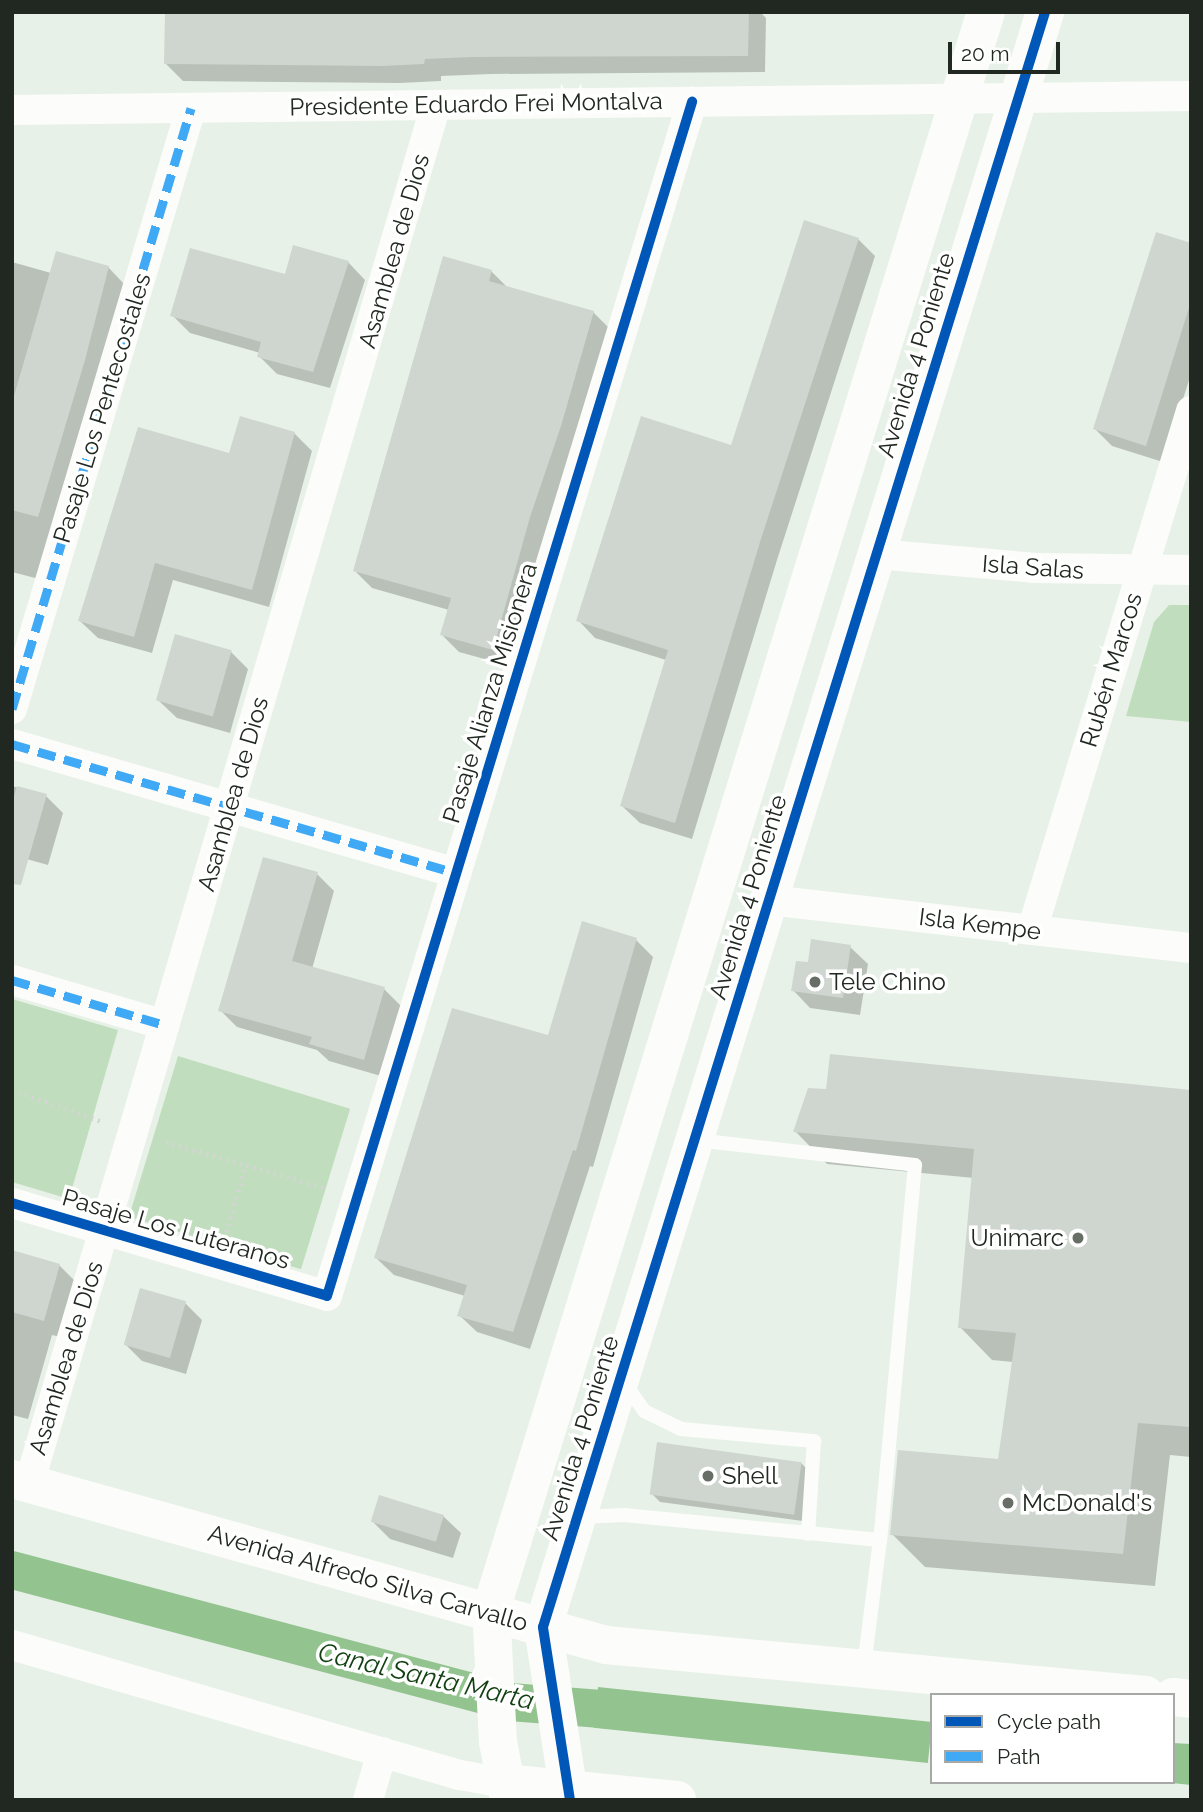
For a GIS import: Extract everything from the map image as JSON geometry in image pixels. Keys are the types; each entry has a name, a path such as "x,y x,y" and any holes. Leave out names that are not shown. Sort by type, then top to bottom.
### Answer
{"street":[{"name":"Avenida 4 Poniente","path":"507,1791 498,1742 491,1656 491,1610 986,12"},
{"name":"Avenida 4 Poniente","path":"568,1795 546,1643 577,1517 1045,12"},
{"name":"Presidente Eduardo Frei Montalva","path":"12,110 1191,96"},
{"name":"Pasaje Alianza Misionera","path":"327,1296 692,102"},
{"name":"Asamblea de Dios","path":"21,1481 105,1229 436,105"},
{"name":"Pasaje Los Pentecostales","path":"12,709 191,108"},
{"name":"Rubén Marcos","path":"1032,930 1191,411"},
{"name":"Isla Salas","path":"876,554 1035,568 1191,570"},
{"path":"12,744 457,873"},
{"name":"Isla Kempe","path":"769,900 1191,948"},
{"path":"12,980 165,1025"},
{"name":"Pasaje Los Luteranos","path":"12,1203 327,1296"},
{"name":"Avenida Alfredo Silva Carvallo","path":"21,1481 491,1610 546,1643 606,1645 1124,1693"},
{"path":"12,1645 507,1791 677,1800"},
{"path":"368,1800 382,1752"}],"lane":[{"path":"694,1140 915,1165 880,1540 864,1669"},
{"path":"621,1378 644,1411 681,1429 814,1441 808,1534"},
{"path":"577,1517 625,1515 880,1540"}],"path":[{"path":"12,1090 133,1132"},
{"path":"163,1141 357,1198"},
{"path":"217,1263 246,1165"}],"shaded area":[{"path":"1169,605 1191,605 1191,722 1126,716 1154,622"},
{"path":"12,999 118,1030 69,1199 12,1182"},
{"path":"178,1056 350,1109 301,1269 129,1217"},
{"path":"598,1687 930,1722 930,1743 928,1763 594,1728"},
{"path":"1175,1743 1191,1744 1191,1785 1175,1783"}],"building":[{"path":"165,12 749,12 748,56 472,57 425,59 424,64 382,66 164,64"},
{"path":"804,220 859,238 760,542 675,823 620,806 668,650 576,621 641,416 731,445"},
{"path":"1156,232 1191,243 1191,301 1146,446 1093,429"},
{"path":"293,245 349,261 313,372 257,357 261,342 170,316 190,248 285,274"},
{"path":"56,251 109,266 85,360 38,517 12,510 12,403"},
{"path":"443,256 492,270 489,281 594,311 561,426 530,517 493,650 440,635 451,598 353,571"},
{"path":"240,416 295,432 252,590 155,563 134,637 78,621 138,427 229,453"},
{"path":"175,634 232,650 213,717 156,700"},
{"path":"17,786 47,794 21,885 12,884 12,804"},
{"path":"263,857 318,872 292,961 385,987 364,1060 309,1044 312,1037 218,1011"},
{"path":"582,921 637,938 576,1151 573,1150 513,1332 457,1316 467,1285 374,1258 452,1008 548,1035"},
{"path":"811,939 851,945 843,998 791,991 796,961 808,962"},
{"name":"Unimarc","path":"830,1054 1191,1090 1191,1427 1138,1423 1123,1554 890,1535 898,1450 998,1459 1016,1333 958,1328 974,1149 793,1132 808,1088 826,1089"},
{"path":"12,1250 60,1264 44,1321 12,1312"},
{"path":"140,1288 186,1301 170,1358 124,1345"},
{"path":"657,1442 802,1462 794,1515 650,1494"},
{"path":"379,1495 444,1515 436,1542 371,1522"}],"waterway":[{"name":"Canal Santa Marta","path":"12,1570 510,1702 654,1713"}],"marked path":[{"path":"12,709 191,108"},
{"path":"12,744 457,873"},
{"path":"12,980 165,1025"}],"cycle path":[{"path":"570,1800 543,1627 1045,12"},
{"path":"12,1203 327,1296 692,102"}],"place":[{"name":"Tele Chino","path":"815,982"},
{"name":"Unimarc","path":"1078,1238"},
{"name":"Shell","path":"708,1476"},
{"name":"McDonald's","path":"1008,1503"}]}
